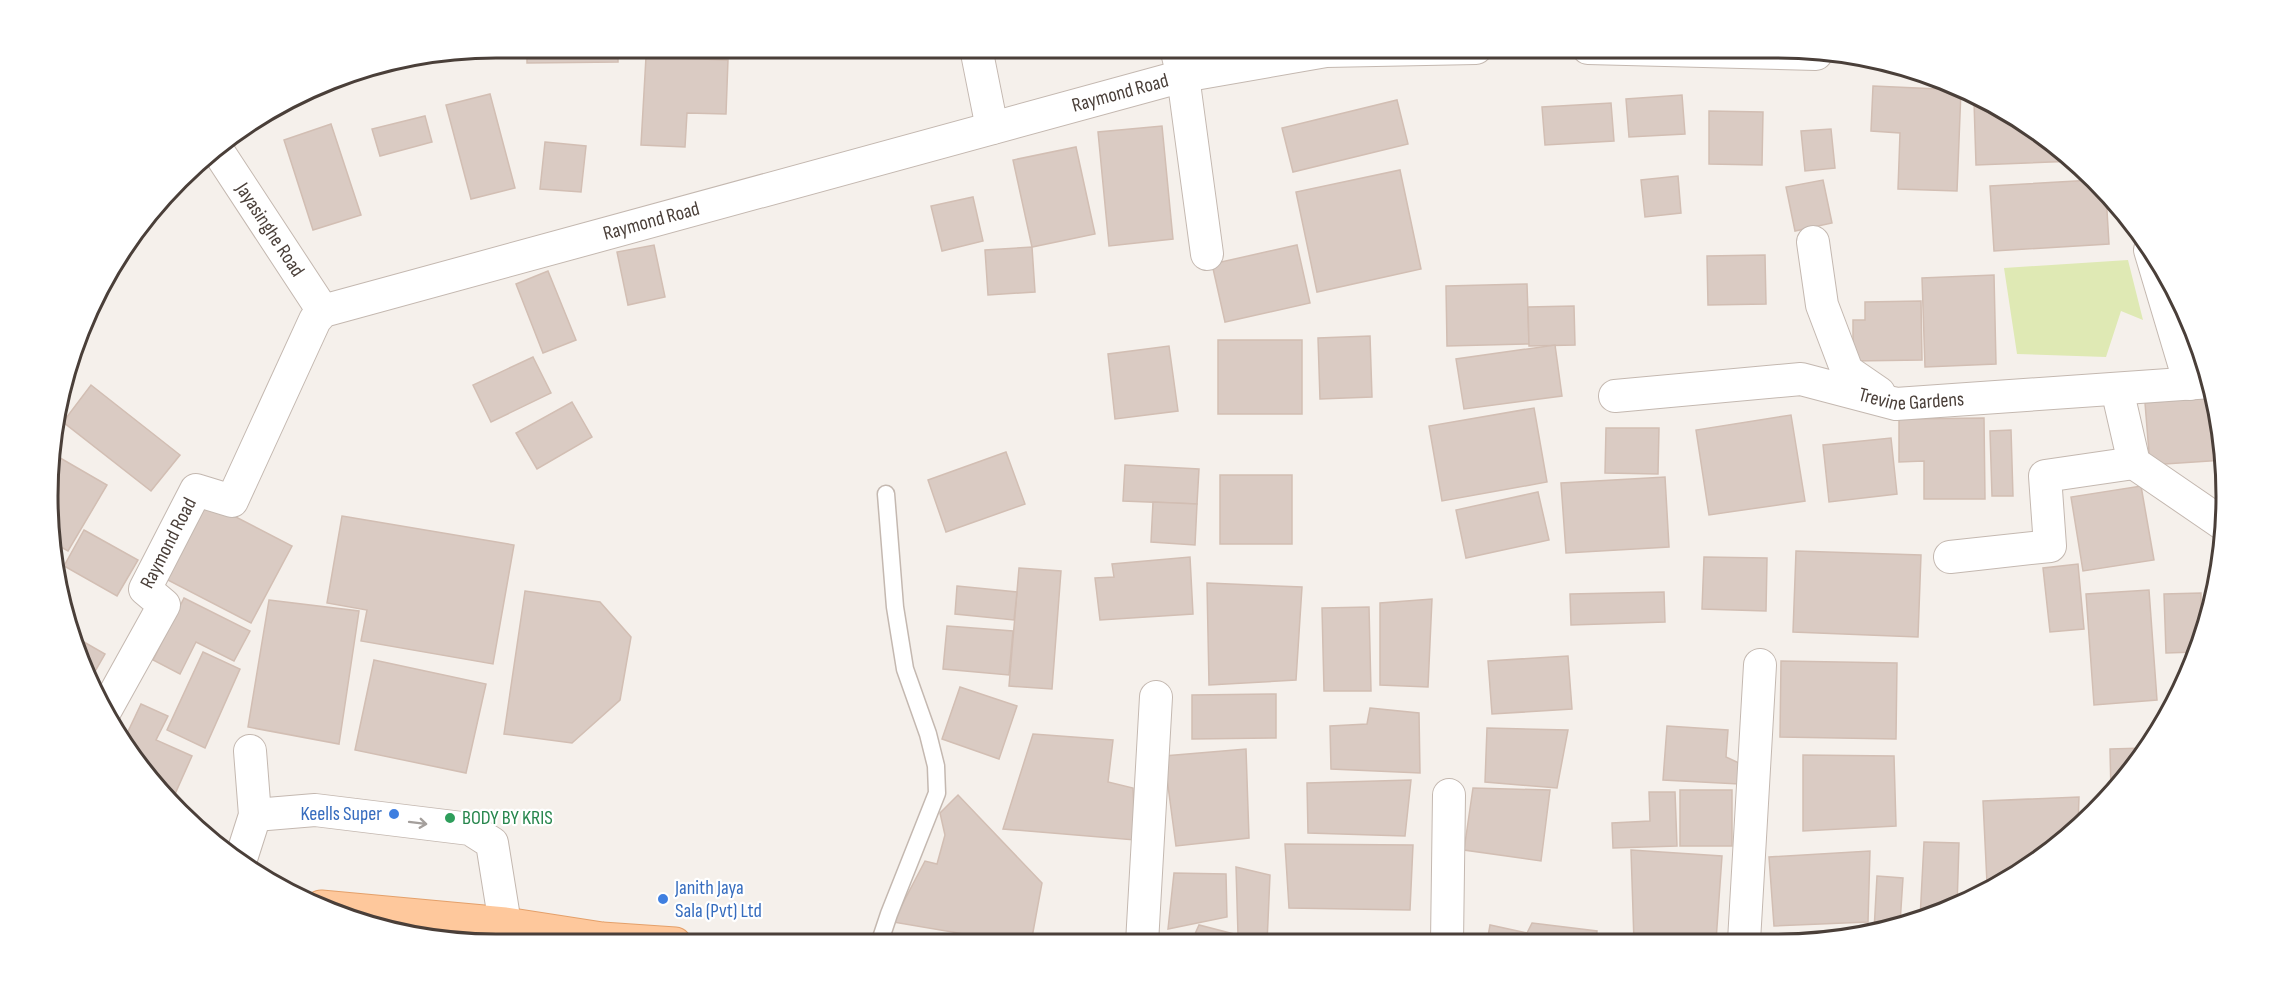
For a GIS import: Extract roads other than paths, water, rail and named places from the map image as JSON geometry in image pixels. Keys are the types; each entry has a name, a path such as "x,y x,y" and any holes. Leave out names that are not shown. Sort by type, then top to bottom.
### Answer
{"main road":[{"path":"353,910 505,924 559,934"}],"street":[{"path":"978,58 992,128"},
{"name":"Raymond Road","path":"110,703 164,605 145,589 195,490 232,501 315,320 323,311 992,128 1179,62 1232,58"},
{"path":"1179,62 1207,254"},
{"name":"Jayasinghe Road","path":"221,156 323,311"},
{"path":"1813,242 1822,305 1847,371 1892,402"},
{"path":"2172,307 2201,383"},
{"name":"Trevine Gardens","path":"1615,396 1801,379 1892,402 2201,383"},
{"path":"2117,389 2134,463 2215,519"},
{"path":"1950,556 2050,546 2044,476 2134,463"},
{"path":"1744,934 1760,664"},
{"path":"1143,934 1156,697"},
{"path":"243,853 255,815 250,751"},
{"path":"1447,934 1449,795"},
{"path":"255,815 315,810 470,829 492,843 505,924"}],"lane":[{"path":"882,934 937,793 936,766 928,734 905,669 895,607 886,494"}],"place":[{"name":"Keells Super","path":"394,814"},
{"name":"BODY BY KRIS","path":"450,818"},
{"name":"Janith Jaya Sala (Pvt) Ltd","path":"663,899"}]}
